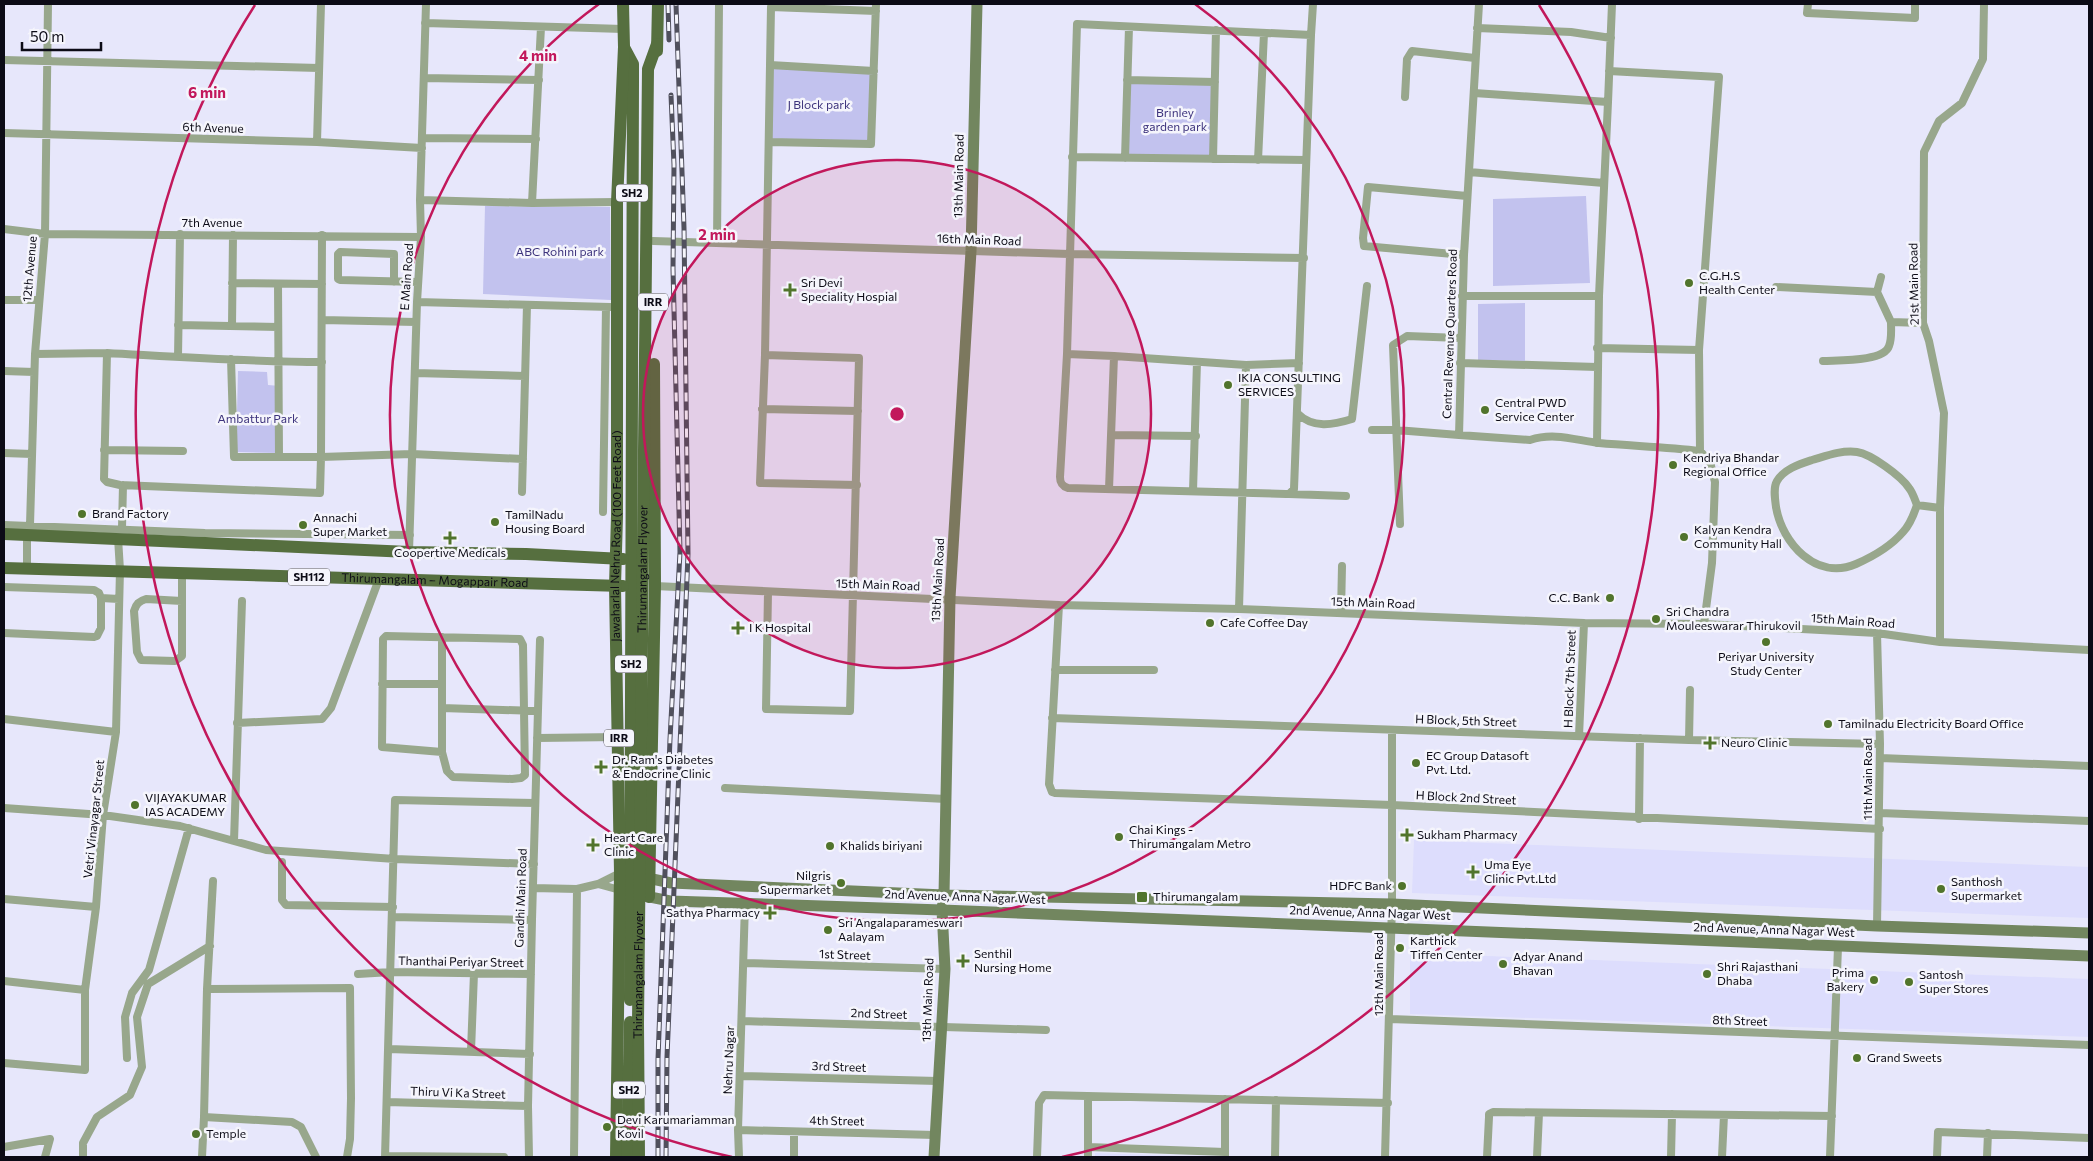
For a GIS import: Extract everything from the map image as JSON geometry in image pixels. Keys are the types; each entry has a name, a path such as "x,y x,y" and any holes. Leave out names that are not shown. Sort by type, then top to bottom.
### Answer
{"main road":[{"name":"Jawaharlal Nehru Road (100 Feet Road)","path":"616,1157 620,874 615,586 617,476 611,308 624,47 623,4"},
{"name":"SH2","path":"657,44 658,4"},
{"name":"13th Main Road","path":"934,1157 945,969 942,910 944,895 950,598 972,251 977,4"},
{"name":"IRR","path":"649,897 655,586 653,241 657,44"},
{"name":"Thirumangalam Flyover","path":"628,1157 634,1023 648,69 657,44"},
{"name":"Thirumangalam Flyover","path":"624,47 633,64 631,306 634,1023 639,1157"},
{"path":"617,476 655,477"},
{"path":"4,534 28,530 120,533 408,552 526,554 655,560"},
{"name":"Thirumangalam – Mogappair Road","path":"4,568 655,586"},
{"name":"2nd Avenue, Anna Nagar West","path":"620,874 671,883 944,895 1392,904 1877,926 2089,933"},
{"name":"2nd Avenue, Anna Nagar West","path":"620,890 670,901 942,910 2089,956"},
{"path":"618,1004 648,1004"}],"street":[{"name":"12th Avenue","path":"27,568 34,372 44,234 48,4"},
{"path":"317,142 321,4"},
{"name":"E Main Road","path":"408,552 416,322 421,238 420,200 426,4"},
{"path":"717,243 719,4"},
{"path":"1289,494 1293,492 1295,485 1306,160 1314,4"},
{"name":"Central Revenue Quarters Road","path":"1479,4 1460,338 1459,435 1530,440 1541,436 1564,436 1597,442 1700,451"},
{"path":"1597,442 1598,296 1612,4"},
{"path":"1808,4 1808,13 1915,18 1915,4"},
{"name":"21st Main Road","path":"1940,642 1940,508 1944,413 1929,341 1923,323 1924,152 1939,121 1962,103 1983,59 1984,4"},
{"path":"769,142 872,144 876,7 771,7 765,355 760,483 856,485"},
{"path":"425,23 624,29"},
{"path":"1311,35 1077,24 1067,354 1060,481 1068,488 1346,496"},
{"path":"532,204 541,27"},
{"path":"1125,158 1128,27"},
{"path":"1213,158 1216,30"},
{"path":"1477,32 1571,32 1610,38"},
{"path":"1258,160 1264,33"},
{"path":"1405,96 1407,59 1412,51 1476,58"},
{"path":"4,60 319,68"},
{"path":"770,66 874,70"},
{"path":"1609,71 1719,77 1698,350 1700,451 1710,462 1715,482 1712,563 1704,624"},
{"path":"424,78 539,80"},
{"path":"1127,80 1215,82"},
{"path":"1474,93 1608,102"},
{"name":"6th Avenue","path":"4,133 317,142 422,148"},
{"path":"422,138 536,139"},
{"path":"1072,157 1306,160"},
{"path":"1469,172 1604,183"},
{"path":"1464,255 1364,246 1363,238 1368,187 1467,196"},
{"path":"420,200 532,204 617,202"},
{"name":"7th Avenue","path":"4,230 44,234 322,235 421,238"},
{"path":"178,357 180,234"},
{"path":"232,326 233,235"},
{"path":"107,353 104,479 107,482 123,485 316,494 321,490 322,235"},
{"path":"349,236 350,252"},
{"name":"16th Main Road","path":"653,241 1069,254 1304,258"},
{"path":"394,282 394,254 350,252 340,252 338,254 338,279 394,282 418,282"},
{"path":"1823,361 1875,357 1885,354 1889,346 1891,322 1877,292 1880,277"},
{"path":"232,283 322,284"},
{"path":"278,284 279,457"},
{"path":"1297,413 1305,421 1333,425 1352,419 1367,286"},
{"path":"1776,287 1877,292"},
{"path":"1462,296 1598,296"},
{"path":"4,300 38,300"},
{"path":"417,302 611,308 603,512"},
{"path":"522,492 527,305"},
{"path":"322,320 416,322"},
{"path":"1891,322 1923,323"},
{"path":"178,325 278,327"},
{"path":"1400,524 1393,345 1407,336 1460,338"},
{"path":"1597,348 1698,350"},
{"path":"35,354 107,353 277,362 322,362"},
{"path":"1067,354 1246,365 1299,363"},
{"path":"765,355 859,358 850,712 766,709 768,592"},
{"path":"1109,489 1114,356"},
{"path":"231,360 234,457 321,458 412,454 523,459"},
{"path":"1194,491 1198,362"},
{"path":"1460,363 1597,367"},
{"path":"1239,609 1246,365"},
{"path":"4,371 34,372"},
{"path":"414,373 525,376"},
{"path":"762,409 858,411"},
{"path":"1372,430 1459,435"},
{"path":"1112,435 1196,436"},
{"path":"104,450 183,451"},
{"path":"1857,452 1873,458 1898,477 1909,488 1917,505 1904,532 1870,557 1853,565 1835,568 1818,566 1802,556 1778,520 1774,499 1776,483 1782,473 1803,463 1837,453 1857,452"},
{"path":"4,453 32,454"},
{"name":"Vetri Vinayagar Street","path":"4,1063 85,1070 85,990 96,907 103,815 116,732 127,641 119,599 123,485"},
{"path":"1917,505 1940,508"},
{"path":"4,525 28,530"},
{"path":"120,533 410,536"},
{"path":"1341,613 1342,566"},
{"path":"182,572 182,601 182,656 175,661 141,660 137,652 127,641 134,611 140,600 182,601"},
{"path":"237,723 322,719 326,716 331,708 379,579"},
{"path":"4,586 94,590 99,593 101,598 101,628 97,636 4,633"},
{"name":"15th Main Road","path":"655,586 854,596 950,598 1059,605 1239,609 1584,623 1704,624 1877,633 1940,642 2089,650"},
{"path":"101,598 119,599"},
{"path":"234,841 242,600"},
{"path":"1052,718 1059,605"},
{"name":"H Block 7th Street","path":"1580,736 1584,623"},
{"name":"11th Main Road","path":"1877,633 1880,744 1877,926"},
{"path":"442,637 442,752 447,771 453,777 521,778 525,775 523,644 520,639 442,637 386,636 383,639 382,747 442,752"},
{"name":"Gandhi Main Road","path":"530,1157 528,1106 540,640"},
{"path":"1055,670 1154,670"},
{"path":"382,684 442,684"},
{"path":"1689,740 1690,690"},
{"path":"442,708 537,711"},
{"name":"H Block, 5th Street","path":"1052,718 1689,740 1880,744"},
{"name":"H Block 2nd Street","path":"1052,718 1049,784 1052,792 1061,795 1392,805 1880,830"},
{"path":"4,719 116,732"},
{"name":"12th Main Road","path":"1385,1157 1388,1103 1390,928 1392,904 1392,730"},
{"path":"537,738 619,737"},
{"path":"1639,819 1640,738"},
{"path":"1880,758 2089,766"},
{"path":"725,788 946,799"},
{"path":"504,1157 385,1156 396,800 535,803"},
{"path":"4,808 103,815 188,828 266,850 395,859 534,864"},
{"path":"1880,813 2089,821"},
{"path":"126,1058 125,1017 132,993 148,970 188,828"},
{"path":"282,862 282,900 286,905 393,908"},
{"path":"533,888 577,889 598,884 620,874"},
{"path":"202,1157 207,989 214,881"},
{"path":"598,884 620,890"},
{"path":"574,1157 577,889"},
{"path":"4,899 96,907"},
{"name":"Nehru Nagar","path":"739,1157 738,1130 745,904"},
{"path":"393,917 532,920"},
{"path":"83,1157 83,1143 97,1117 130,1095 142,1067 137,1017 148,984 210,946"},
{"path":"1830,1157 1838,947"},
{"name":"1st Street","path":"744,963 945,969"},
{"name":"Thanthai Periyar Street","path":"358,974 391,972 531,974"},
{"path":"471,1051 474,973"},
{"path":"4,982 85,990"},
{"path":"207,989 350,988 351,1098 350,1139 347,1157"},
{"name":"8th Street","path":"1390,1020 2089,1045"},
{"name":"2nd Street","path":"742,1021 1046,1030"},
{"path":"389,1049 530,1054"},
{"name":"3rd Street","path":"740,1076 938,1081"},
{"path":"1036,1157 1039,1103 1042,1097 1047,1095 1388,1103"},
{"path":"1088,1097 1088,1157"},
{"path":"1088,1147 1225,1154 1225,1099"},
{"path":"1275,1157 1276,1100"},
{"name":"Thiru Vi Ka Street","path":"387,1102 528,1106"},
{"path":"1486,1157 1488,1117 1491,1112 1832,1116"},
{"path":"1537,1157 1539,1113"},
{"path":"1671,1157 1672,1114"},
{"path":"1722,1157 1724,1115"},
{"path":"204,1117 292,1122 301,1127 316,1157"},
{"name":"4th Street","path":"738,1130 935,1135"},
{"path":"794,1132 794,1157"},
{"path":"1937,1157 1938,1132 2089,1138"},
{"path":"1987,1157 1988,1133"},
{"path":"4,1147 50,1139 44,1157"}],"shaded area":[{"path":"1414,840 2089,867 2089,918 1412,893"},
{"path":"1410,953 2089,979 2089,1037 1410,1014"},
{"path":"1095,1153 1208,1157 1095,1157"}],"green space":[{"name":"J Block park","path":"770,65 874,71 871,144 769,142"},
{"name":"Brinley garden park","path":"1127,80 1215,82 1213,159 1125,158"},
{"path":"1586,196 1590,283 1493,286 1493,199"},
{"name":"ABC Rohini park","path":"485,206 610,207 611,300 483,294"},
{"path":"1525,303 1525,361 1478,360 1478,304"},
{"name":"Ambattur Park","path":"238,371 267,372 268,385 280,386 279,453 236,452"}],"railway":[{"path":"668,4 669,40"},
{"path":"666,1157 667,1057 688,554 684,228 676,4"},
{"path":"658,1157 658,1059 670,739 680,552 673,269 674,165 671,95"}],"place":[{"name":"C.G.H.S Health Center","path":"1689,283"},
{"name":"Sri Devi Speciality Hospial","path":"790,290"},
{"name":"IKIA CONSULTING SERVICES","path":"1228,385"},
{"name":"Central PWD Service Center","path":"1485,410"},
{"name":"Kendriya Bhandar Regional Office","path":"1673,465"},
{"name":"Brand Factory","path":"82,514"},
{"name":"TamilNadu Housing Board","path":"495,522"},
{"name":"Annachi Super Market","path":"303,525"},
{"name":"Kalyan Kendra Community Hall","path":"1684,537"},
{"name":"Coopertive Medicals","path":"450,538"},
{"name":"C.C. Bank","path":"1610,598"},
{"name":"Sri Chandra Mouleeswarar Thirukovil","path":"1656,619"},
{"name":"Cafe Coffee Day","path":"1210,623"},
{"name":"I K Hospital","path":"738,628"},
{"name":"Periyar University Study Center","path":"1766,642"},
{"name":"Tamilnadu Electricity Board Office","path":"1828,724"},
{"name":"Neuro Clinic","path":"1710,743"},
{"name":"EC Group Datasoft Pvt. Ltd.","path":"1416,763"},
{"name":"Dr. Ram's Diabetes & Endocrine Clinic","path":"601,767"},
{"name":"VIJAYAKUMAR IAS ACADEMY","path":"135,805"},
{"name":"Sukham Pharmacy","path":"1407,835"},
{"name":"Chai Kings - Thirumangalam Metro","path":"1119,837"},
{"name":"Heart Care Clinic","path":"593,845"},
{"name":"Khalids biriyani","path":"830,846"},
{"name":"Uma Eye Clinic Pvt.Ltd","path":"1473,872"},
{"name":"Nilgris Supermarket","path":"841,883"},
{"name":"HDFC Bank","path":"1402,886"},
{"name":"Santhosh Supermarket","path":"1941,889"},
{"name":"Thirumangalam","path":"1142,897"},
{"name":"Sathya Pharmacy","path":"770,913"},
{"name":"Sri Angalaparameswari Aalayam","path":"828,930"},
{"name":"Karthick Tiffen Center","path":"1400,948"},
{"name":"Senthil Nursing Home","path":"963,961"},
{"name":"Adyar Anand Bhavan","path":"1503,964"},
{"name":"Shri Rajasthani Dhaba","path":"1707,974"},
{"name":"Prima Bakery","path":"1874,980"},
{"name":"Santosh Super Stores","path":"1909,982"},
{"name":"Grand Sweets","path":"1857,1058"},
{"name":"Devi Karumariamman Kovil","path":"607,1127"},
{"name":"Temple","path":"196,1134"}]}
